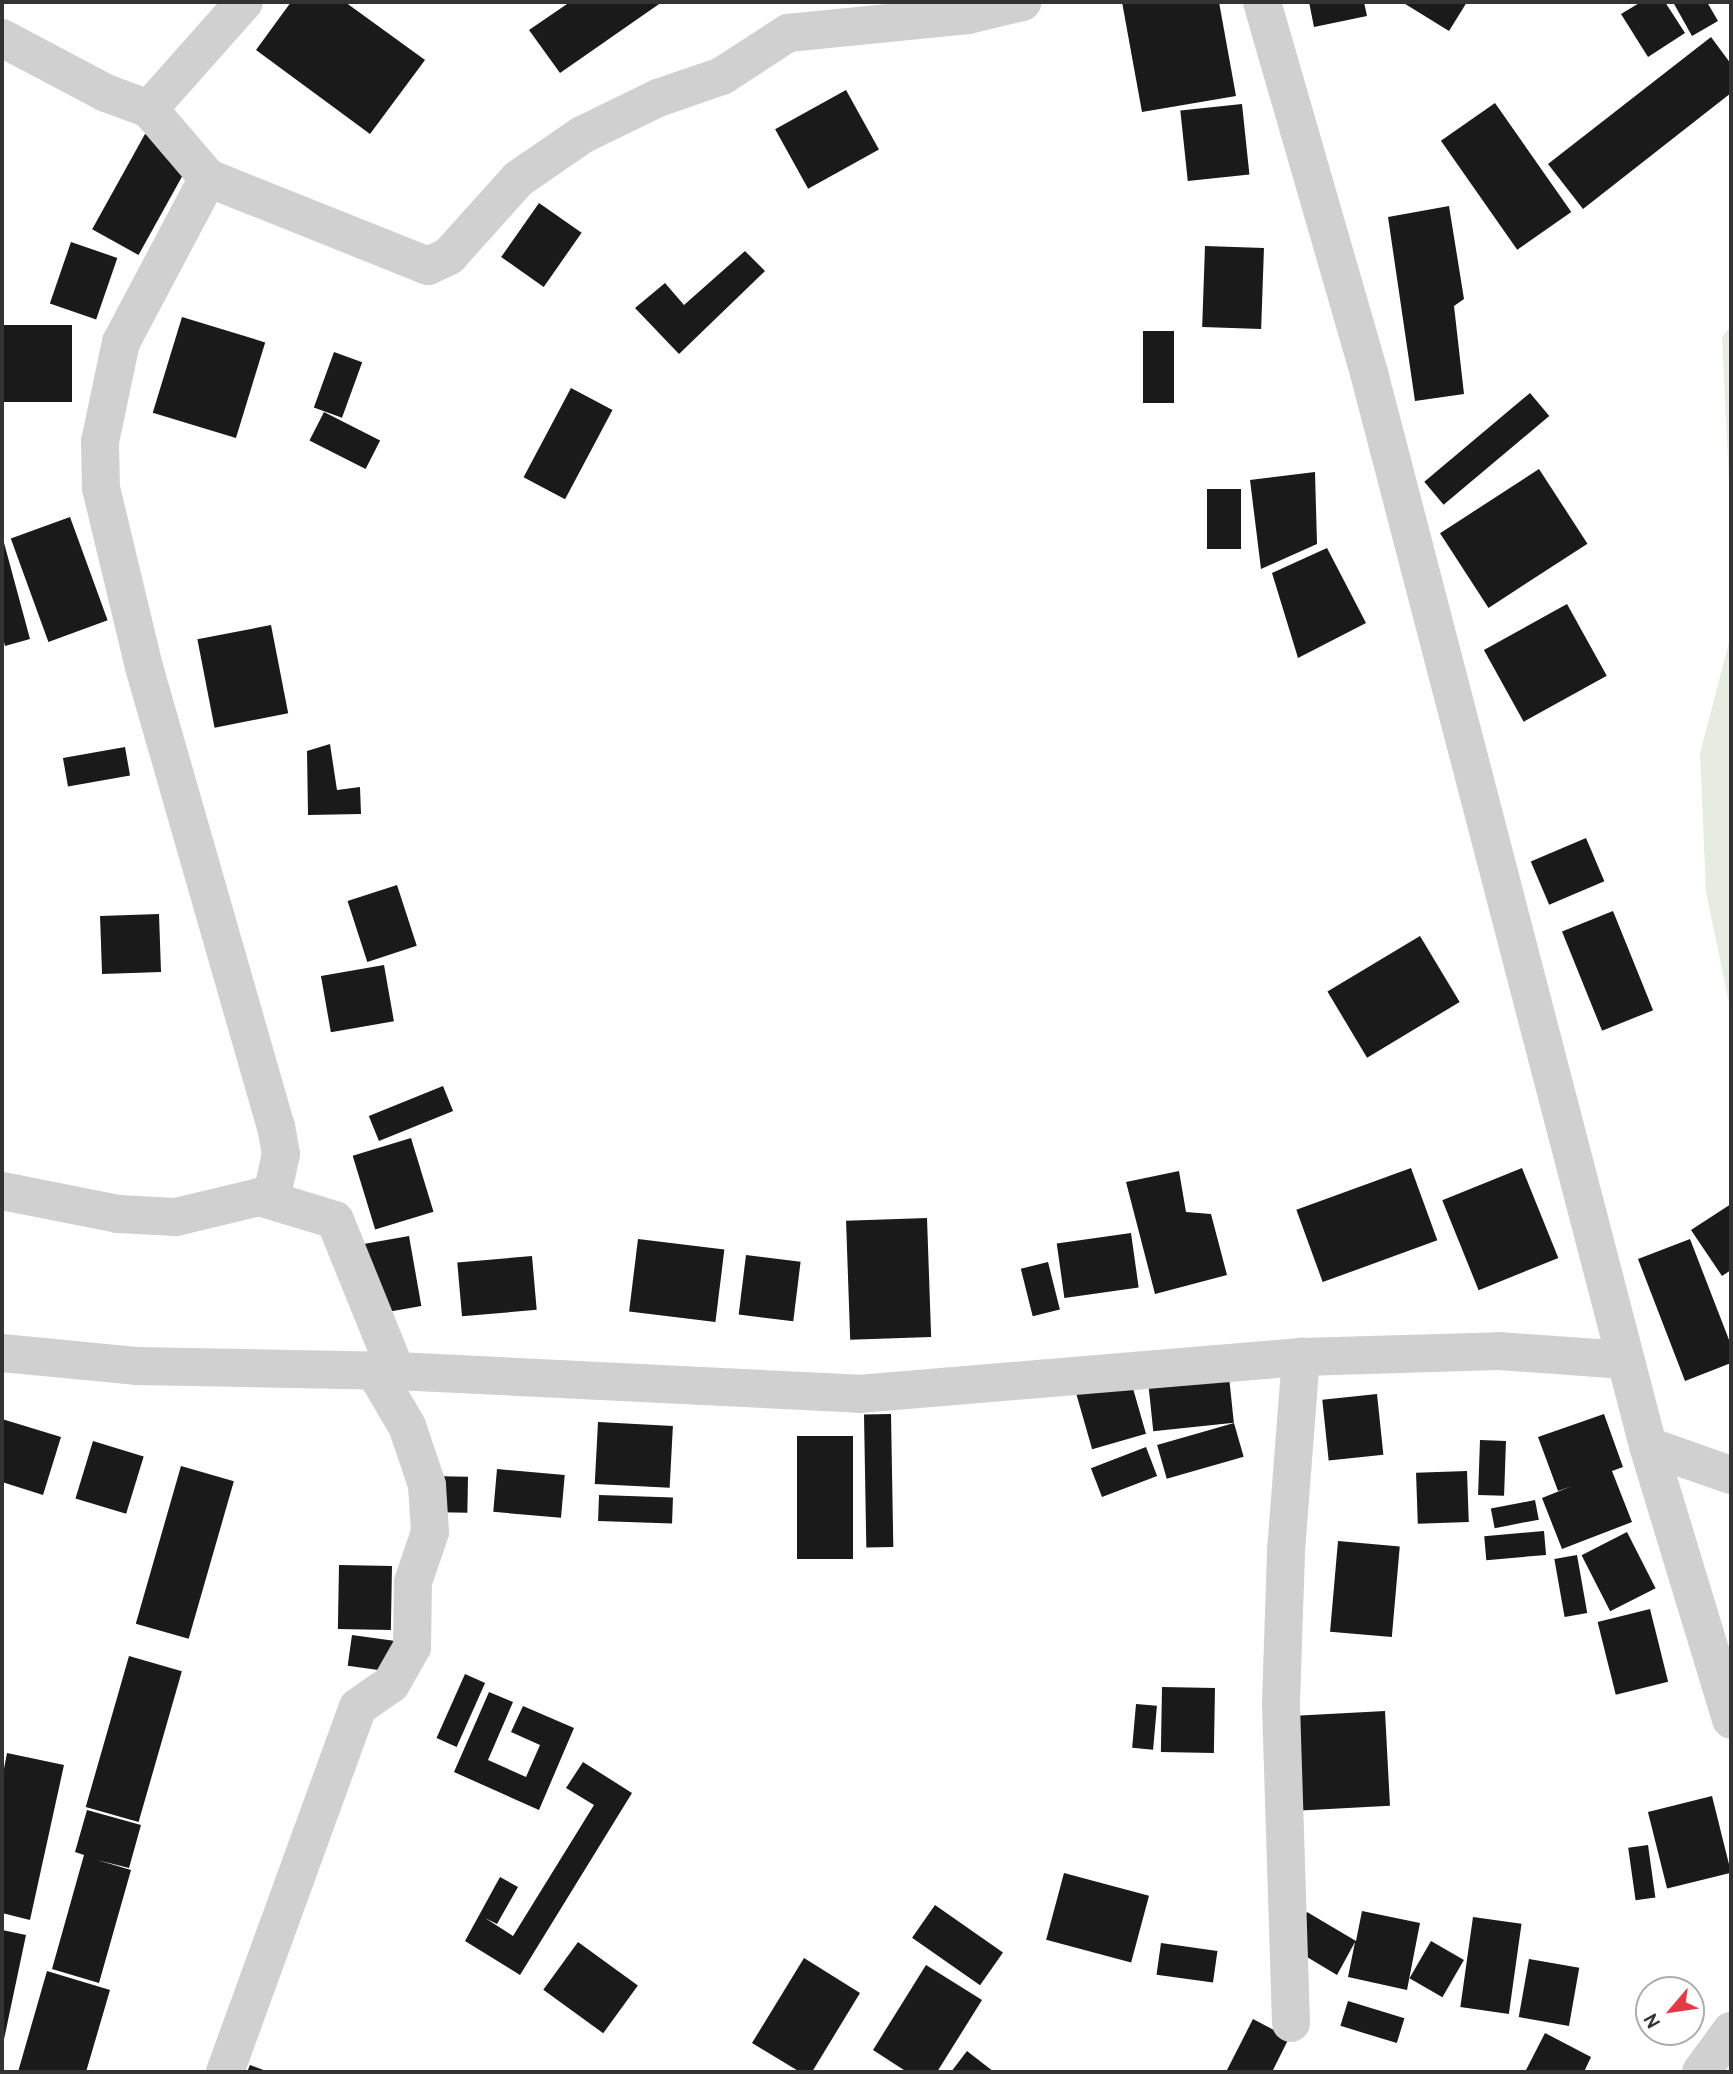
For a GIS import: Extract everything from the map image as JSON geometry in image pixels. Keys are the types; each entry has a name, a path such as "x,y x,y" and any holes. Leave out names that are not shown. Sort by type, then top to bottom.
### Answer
{"street":[{"path":"149,109 244,2"},
{"path":"2,38 106,93 149,109 208,178 428,266 449,256 518,179 582,135 658,98 722,76 786,17 968,15 1022,2"},
{"path":"1262,2 1369,373 1648,1446 1731,1720"},
{"path":"208,178 121,342 100,442 101,488 144,667 276,1126 281,1154 271,1199"},
{"path":"2,1191 118,1214 176,1217 259,1197 335,1220 426,1485 430,1532 413,1582 412,1647 391,1684 358,1707 225,2072"},
{"path":"2,1353 138,1366 385,1371 859,1394 1301,1357 1500,1350 1625,1360"},
{"path":"1291,2023 1280,1703 1286,1551 1301,1357"},
{"path":"1648,1446 1731,1475"},
{"path":"1701,2072 1731,2031"}],"shaded area":[{"path":"1731,326 1731,522 1722,337"},
{"path":"1731,635 1731,1012 1706,892 1700,753"}],"building":[{"path":"291,2 345,2 425,60 370,134 256,50"},
{"path":"570,2 662,2 560,73 529,30"},
{"path":"1122,2 1219,2 1236,96 1142,112"},
{"path":"1309,2 1364,2 1367,16 1314,27"},
{"path":"1402,2 1467,2 1449,31"},
{"path":"1641,2 1665,2 1685,33 1648,57 1621,14"},
{"path":"1673,2 1707,2 1718,21 1692,36"},
{"path":"1711,37 1731,64 1731,93 1583,209 1548,164"},
{"path":"846,90 879,149 808,189 775,129"},
{"path":"1495,103 1571,212 1517,250 1441,141"},
{"path":"1242,104 1249,175 1188,181 1180,110"},
{"path":"145,134 191,160 139,255 92,229"},
{"path":"539,203 582,233 544,287 501,257"},
{"path":"1449,206 1464,299 1454,306 1464,394 1415,401 1388,217"},
{"path":"71,242 117,258 96,319 50,303"},
{"path":"1205,246 1264,248 1261,329 1202,327"},
{"path":"745,251 765,271 679,354 635,308 665,283 684,305"},
{"path":"182,317 265,342 236,438 153,413"},
{"path":"2,325 72,325 72,402 2,402"},
{"path":"1143,331 1174,331 1174,403 1143,403"},
{"path":"334,352 362,362 342,418 314,407"},
{"path":"571,388 612,410 565,499 524,477"},
{"path":"1530,393 1549,416 1444,505 1424,482"},
{"path":"324,412 380,441 366,469 309,441"},
{"path":"1539,469 1587,544 1489,608 1440,533"},
{"path":"1315,472 1317,544 1261,569 1250,480"},
{"path":"1207,489 1241,489 1241,549 1207,549"},
{"path":"70,517 108,620 48,642 11,539"},
{"path":"3,539 30,639 5,646 2,634"},
{"path":"1327,548 1366,623 1298,658 1272,573"},
{"path":"1567,604 1607,676 1524,722 1484,650"},
{"path":"271,625 288,713 215,728 197,639"},
{"path":"330,744 337,790 360,787 361,814 308,815 307,751"},
{"path":"125,747 130,776 68,786 63,758"},
{"path":"1586,838 1604,881 1549,905 1531,861"},
{"path":"397,885 417,946 367,962 348,901"},
{"path":"1613,911 1653,1010 1602,1031 1562,932"},
{"path":"159,914 161,972 102,974 100,916"},
{"path":"1420,936 1460,1002 1367,1058 1327,992"},
{"path":"384,965 394,1021 331,1032 321,976"},
{"path":"443,1086 453,1111 379,1141 369,1116"},
{"path":"411,1138 434,1212 375,1229 353,1156"},
{"path":"1411,1168 1437,1240 1323,1282 1296,1210"},
{"path":"1522,1168 1558,1258 1479,1290 1442,1200"},
{"path":"1179,1171 1186,1212 1211,1214 1227,1275 1155,1294 1126,1182"},
{"path":"1731,1204 1731,1270 1722,1276 1691,1230"},
{"path":"927,1218 931,1337 850,1340 846,1221"},
{"path":"1131,1233 1139,1287 1064,1298 1057,1243"},
{"path":"409,1236 421,1306 366,1316 354,1246"},
{"path":"638,1239 724,1250 715,1322 629,1311"},
{"path":"1690,1239 1731,1345 1731,1363 1685,1381 1638,1259"},
{"path":"746,1255 801,1262 793,1321 739,1315"},
{"path":"532,1256 537,1310 462,1316 457,1263"},
{"path":"1048,1262 1060,1310 1033,1316 1021,1269"},
{"path":"1228,1367 1234,1423 1153,1431 1147,1375"},
{"path":"1130,1378 1146,1434 1092,1449 1076,1393"},
{"path":"1377,1394 1383,1455 1329,1460 1322,1400"},
{"path":"864,1414 891,1414 893,1547 866,1547"},
{"path":"1604,1414 1623,1467 1612,1471 1632,1522 1562,1549 1542,1498 1572,1486 1558,1491 1538,1437"},
{"path":"2,1419 61,1437 43,1495 2,1482"},
{"path":"598,1422 673,1426 670,1488 595,1484"},
{"path":"1234,1423 1244,1457 1167,1479 1157,1445"},
{"path":"797,1436 853,1436 853,1559 797,1559"},
{"path":"1480,1440 1506,1441 1504,1496 1478,1495"},
{"path":"93,1441 144,1456 126,1514 75,1498"},
{"path":"1146,1447 1157,1476 1102,1497 1091,1468"},
{"path":"181,1466 234,1481 189,1639 136,1624"},
{"path":"497,1469 565,1475 561,1518 493,1512"},
{"path":"1467,1471 1469,1522 1418,1524 1416,1473"},
{"path":"429,1476 468,1477 467,1513 428,1512"},
{"path":"599,1495 673,1498 672,1524 598,1521"},
{"path":"1535,1500 1539,1520 1495,1528 1491,1509"},
{"path":"1544,1531 1546,1555 1486,1560 1484,1536"},
{"path":"1627,1532 1656,1588 1610,1611 1582,1555"},
{"path":"1338,1541 1400,1546 1392,1637 1330,1632"},
{"path":"1577,1555 1587,1613 1565,1617 1554,1559"},
{"path":"339,1565 392,1566 391,1630 338,1629"},
{"path":"1650,1609 1668,1682 1616,1695 1598,1622"},
{"path":"352,1635 394,1641 389,1672 348,1666"},
{"path":"129,1656 182,1671 139,1822 86,1807"},
{"path":"465,1674 485,1683 457,1747 437,1738"},
{"path":"1162,1687 1215,1688 1214,1753 1161,1752"},
{"path":"489,1692 513,1702 488,1760 526,1777 540,1745 511,1732 523,1706 574,1728 539,1810 454,1772"},
{"path":"1136,1704 1157,1706 1153,1750 1132,1748"},
{"path":"1385,1711 1390,1806 1296,1811 1291,1716"},
{"path":"7,1753 64,1765 30,1920 2,1913 2,1779"},
{"path":"583,1762 632,1793 520,1975 465,1941 500,1877 518,1887 497,1924 485,1918 513,1936 594,1805 566,1788"},
{"path":"1712,1796 1731,1873 1667,1889 1648,1812"},
{"path":"87,1810 141,1825 129,1868 97,1860 131,1870 99,1983 52,1969 84,1855 75,1852"},
{"path":"1648,1845 1655,1897 1636,1900 1628,1848"},
{"path":"1064,1873 1149,1896 1131,1962 1046,1940"},
{"path":"935,1905 1003,1953 980,1985 912,1938"},
{"path":"1362,1911 1420,1923 1407,1990 1348,1977 1355,1942 1337,1975 1287,1945 1307,1912 1356,1941"},
{"path":"1473,1917 1522,1924 1509,2014 1460,2007"},
{"path":"2,1930 26,1935 3,2044 2,2044"},
{"path":"1431,1941 1464,1960 1442,1997 1410,1978"},
{"path":"578,1942 638,1985 603,2033 543,1990"},
{"path":"1161,1943 1217,1951 1213,1983 1157,1975"},
{"path":"804,1958 860,1993 812,2072 800,2072 752,2043"},
{"path":"1529,1959 1579,1968 1569,2026 1519,2017"},
{"path":"926,1965 982,2000 937,2072 907,2072 873,2050"},
{"path":"47,1971 110,1990 86,2072 18,2072"},
{"path":"1348,2001 1404,2018 1397,2043 1340,2026"},
{"path":"1253,2019 1289,2038 1272,2072 1226,2072"},
{"path":"1545,2033 1591,2057 1584,2072 1525,2072"},
{"path":"967,2051 994,2072 951,2072"},
{"path":"250,2065 269,2072 247,2072"}]}
